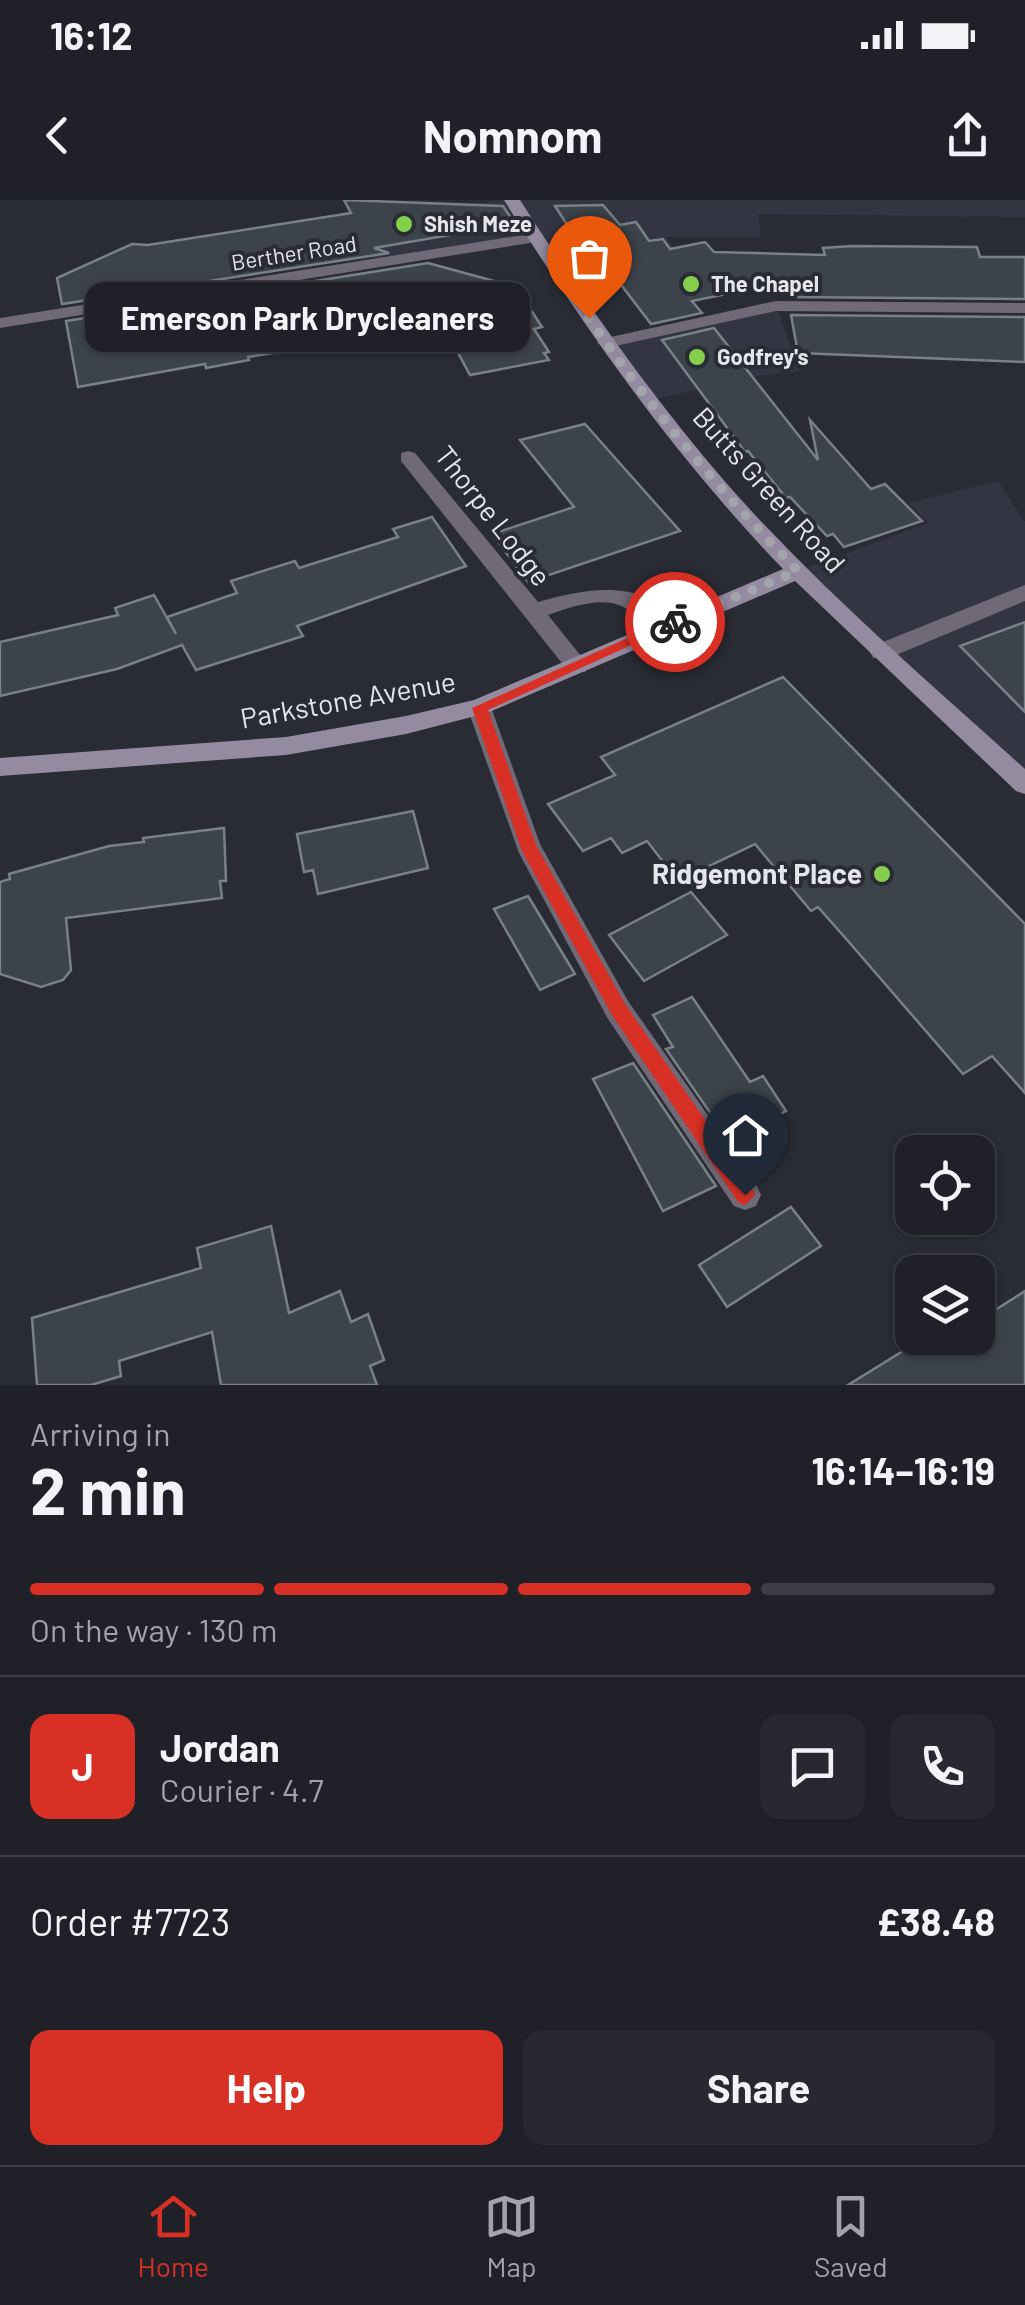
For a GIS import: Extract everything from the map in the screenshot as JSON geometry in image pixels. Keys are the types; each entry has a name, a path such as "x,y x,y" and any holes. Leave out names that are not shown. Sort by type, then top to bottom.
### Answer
{"street":[{"name":"Butts Green Road","path":"512,200 606,343 702,465 798,571 1025,784"},
{"name":"Berther Road","path":"0,324 536,238"},
{"path":"606,343 776,306 1025,308"},
{"name":"Thorpe Lodge","path":"408,457 577,666"},
{"name":"Parkstone Avenue","path":"0,768 286,746 406,726 479,708 798,571"},
{"path":"881,652 1025,592"},
{"name":"Thorpe Lodge","path":"530,612 598,594 623,594 668,625"},
{"path":"479,708 528,846 618,1010 745,1195"}],"shaded area":[{"path":"344,200 470,204 504,200 1025,200 1025,217 758,214 761,237 666,237 684,263 567,284 535,238 378,263"},
{"path":"776,306 800,371 762,375 651,400 606,343"},
{"path":"998,481 1025,522 1025,784 798,571 928,523 909,503"}],"building":[{"path":"344,200 503,206 515,224 374,248 389,253 62,304 57,278 132,244 148,245 351,213"},
{"path":"603,205 620,225 636,222 649,241 663,239 670,249 705,242 714,252 825,255 823,248 852,246 977,247 980,257 1025,257 1025,299 788,297 785,282 692,301 702,313 651,324 590,244 580,245 555,206"},
{"path":"428,263 516,287 542,327 534,329 549,352 544,353 549,360 470,375 444,327 414,333 408,322 282,344 285,351 248,357 249,360 78,387 66,321"},
{"path":"791,315 1025,317 1025,362 798,353"},
{"path":"714,328 818,460 810,420 871,489 885,484 922,521 844,547 833,534 827,536 790,497 786,498 745,452 662,340"},
{"path":"585,424 680,531 528,582 492,534 574,507 520,440"},
{"path":"432,517 466,566 297,626 303,636 196,670 182,645 117,669 0,696 0,642 118,615 115,608 154,595 176,634 167,617 237,593 231,581 295,561 299,568 398,537 393,529"},
{"path":"1025,622 1025,712 960,646"},
{"name":"Ridgemont Place","path":"783,677 1025,924 1025,1093 992,1056 963,1074 818,907 811,911 755,844 678,881 647,841 622,853 611,838 583,851 548,804 615,775 601,757"},
{"path":"413,811 428,868 318,894 313,870 304,872 297,834"},
{"path":"224,828 226,881 220,881 222,898 66,918 71,970 63,980 41,987 0,974 0,882 10,879 9,874 109,846 144,842 143,838"},
{"path":"691,892 727,935 644,981 609,935"},
{"path":"528,896 575,974 540,990 494,909"},
{"path":"692,997 750,1082 763,1076 786,1111 729,1140 666,1049 673,1047 653,1015"},
{"path":"633,1063 716,1186 663,1211 593,1079"},
{"path":"791,1207 821,1246 727,1307 699,1265"},
{"path":"271,1226 289,1313 340,1291 351,1322 368,1314 384,1360 370,1366 377,1385 221,1385 212,1332 119,1361 121,1376 91,1385 37,1385 32,1318 201,1268 197,1248"},
{"path":"1025,1291 1025,1385 848,1385 897,1355 995,1355 995,1310"}],"way so far":[{"path":"589,318 677,434 753,525 798,571 675,622"}],"place":[{"name":"Shish Meze","path":"404,224"},
{"name":"The Chapel","path":"691,284"},
{"name":"Emerson Park Drycleaners","path":"589,318"},
{"name":"Godfrey's","path":"697,357"},
{"name":"Ridgemont Place","path":"882,874"}],"route":[{"path":"675,622 479,708 528,846 618,1010 745,1195"}]}
